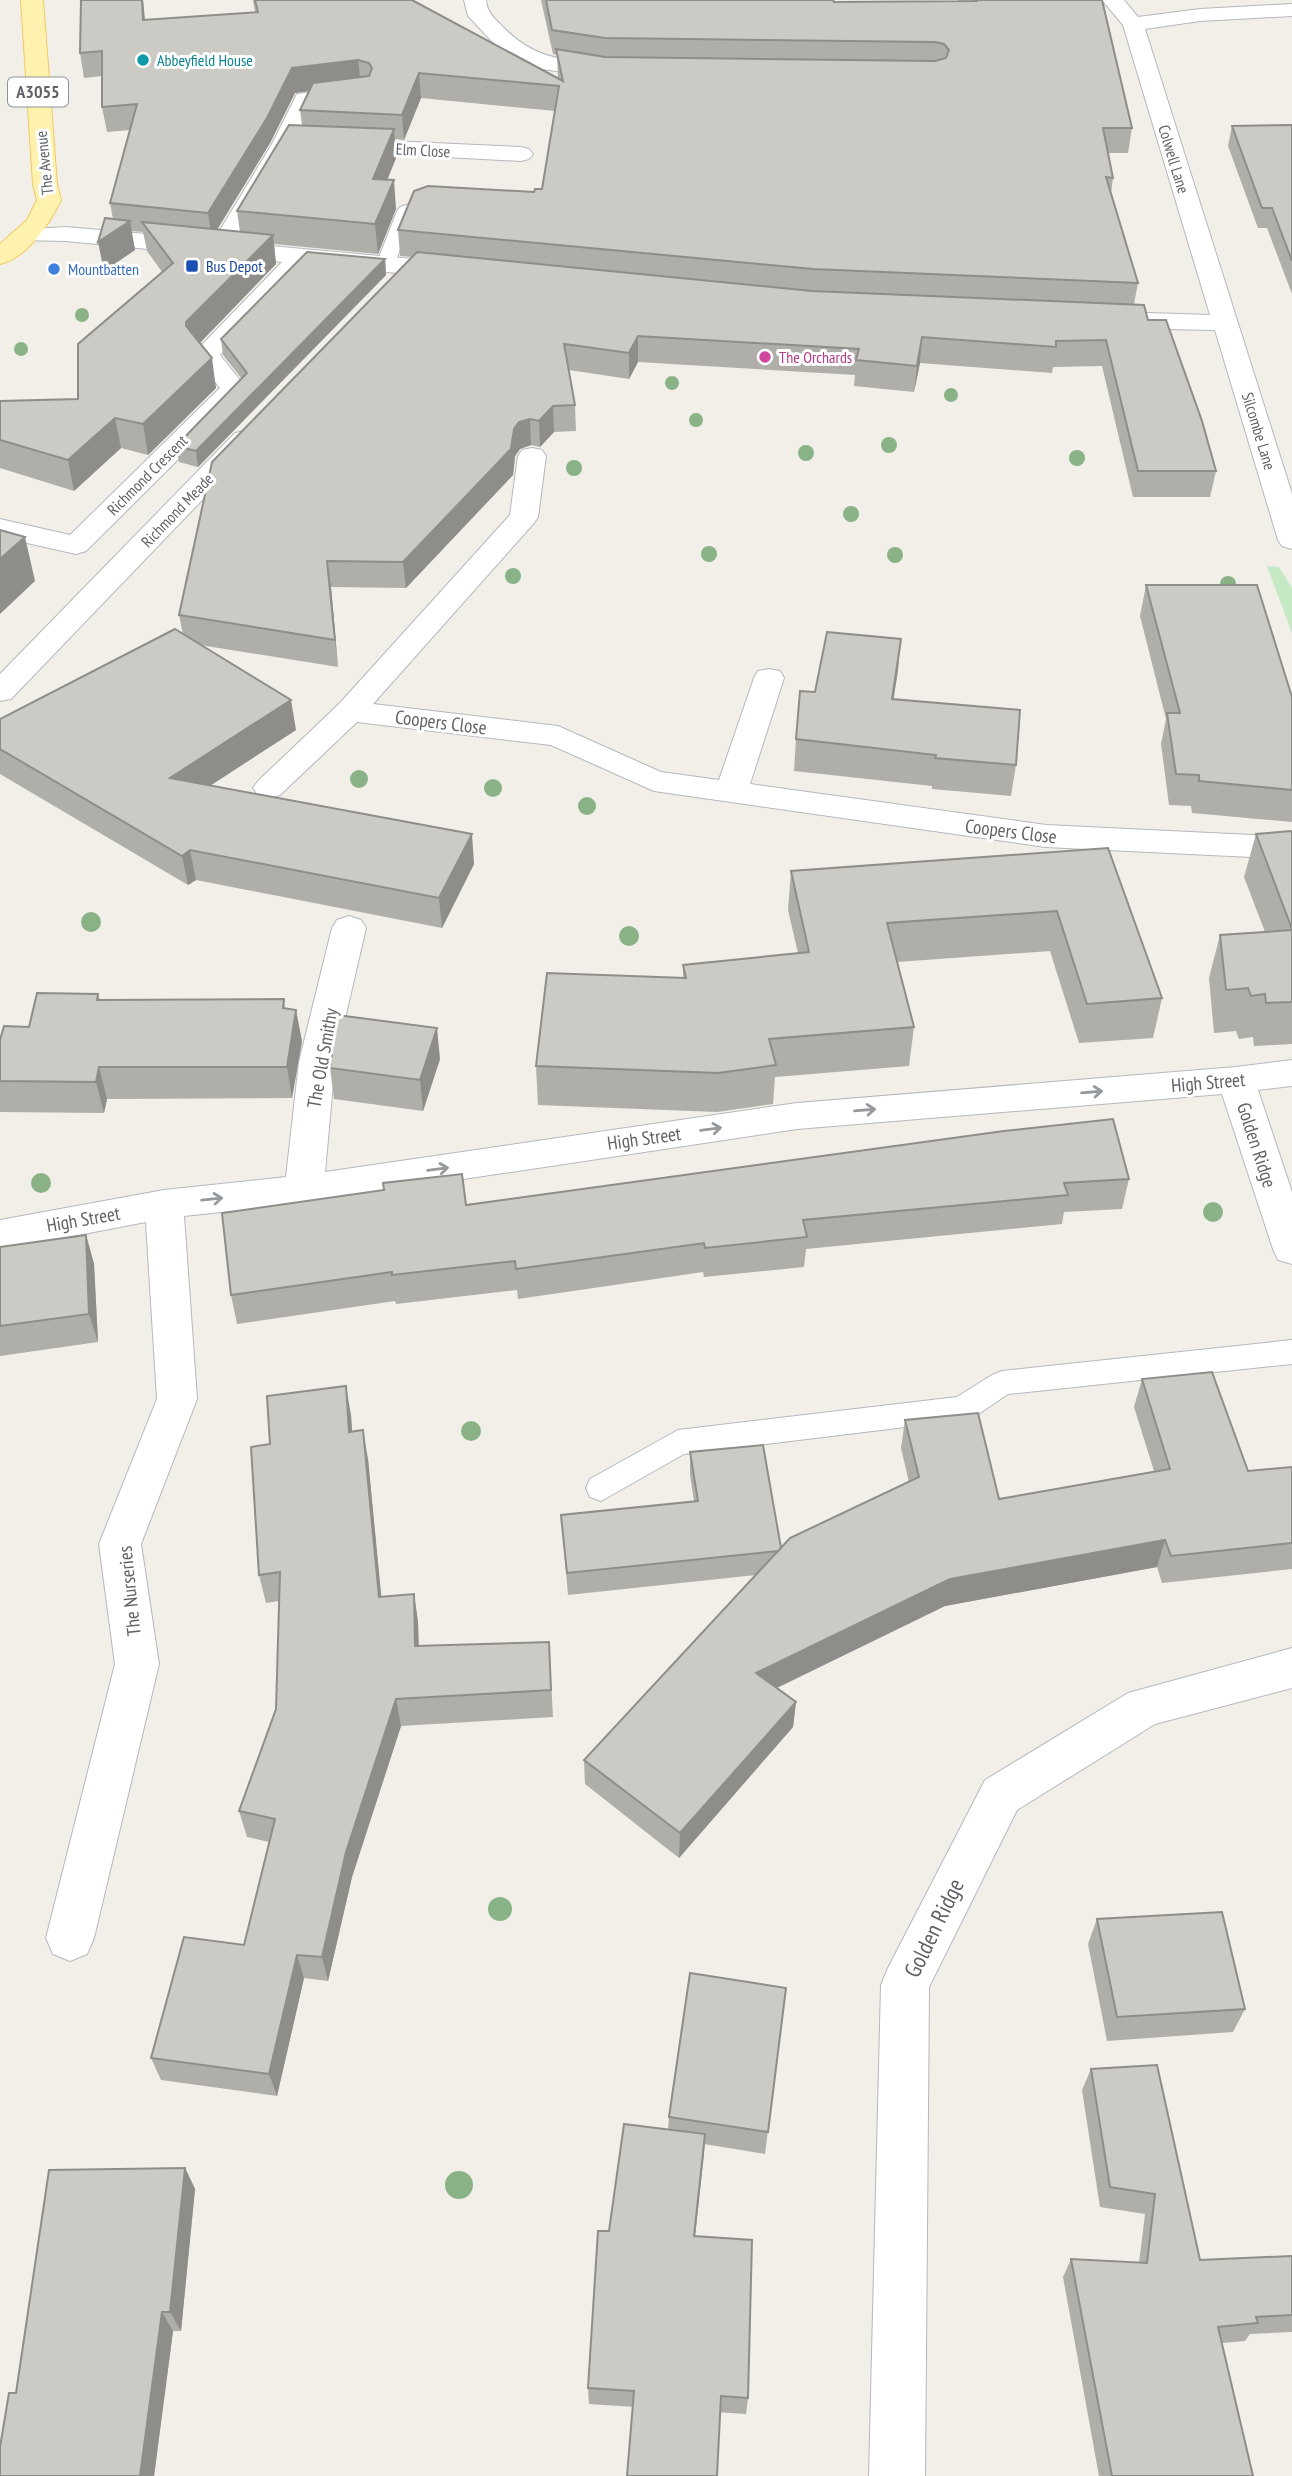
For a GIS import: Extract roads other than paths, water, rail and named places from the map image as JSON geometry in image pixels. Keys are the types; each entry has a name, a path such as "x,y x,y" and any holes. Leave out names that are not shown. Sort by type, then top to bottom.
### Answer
{"main road":[{"name":"The Avenue","path":"27,235 44,214 49,200 45,184 32,0"},
{"path":"21,208 45,184"},
{"path":"0,231 27,235"},
{"name":"A3055","path":"0,257 27,235"}],"street":[{"name":"Colwell Lane","path":"1113,0 1133,24 1225,323"},
{"path":"1133,24 1159,0"},
{"path":"475,6 511,48 536,61 605,72 632,73"},
{"path":"1133,24 1199,15 1292,10"},
{"path":"220,250 284,144 305,99 361,94"},
{"name":"Elm Close","path":"284,144 521,154"},
{"path":"27,235 66,234 301,257 397,273 481,274"},
{"name":"Richmond Crescent","path":"0,528 76,545 234,389 206,354 301,257"},
{"path":"1096,319 1225,323"},
{"name":"Silcombe Lane","path":"1225,323 1269,424 1292,540"},
{"name":"Richmond Meade","path":"0,692 258,425"},
{"path":"269,788 351,711 524,517 532,456"},
{"path":"731,792 769,678"},
{"name":"Coopers Close","path":"351,711 558,736 654,781 1046,836 1292,848"},
{"name":"The Old Smithy","path":"304,1189 317,1062 349,928"},
{"name":"High Street","path":"0,1234 164,1204 304,1189 797,1116 1236,1080 1292,1073"},
{"name":"Golden Ridge","path":"1236,1080 1292,1250"},
{"name":"The Nurseries","path":"70,1938 137,1664 120,1544 177,1399 164,1204"},
{"name":"Golden Ridge","path":"897,2476 905,1985 1000,1795 1143,1707 1292,1668"}],"lane":[{"path":"397,273 406,211 439,199"},
{"path":"601,1488 678,1442 963,1408 1002,1383 1292,1352"}],"place":[{"name":"Abbeyfield House","path":"143,60"},
{"name":"Bus Depot","path":"192,266"},
{"name":"Mountbatten","path":"54,269"},
{"name":"The Orchards","path":"765,357"}]}
